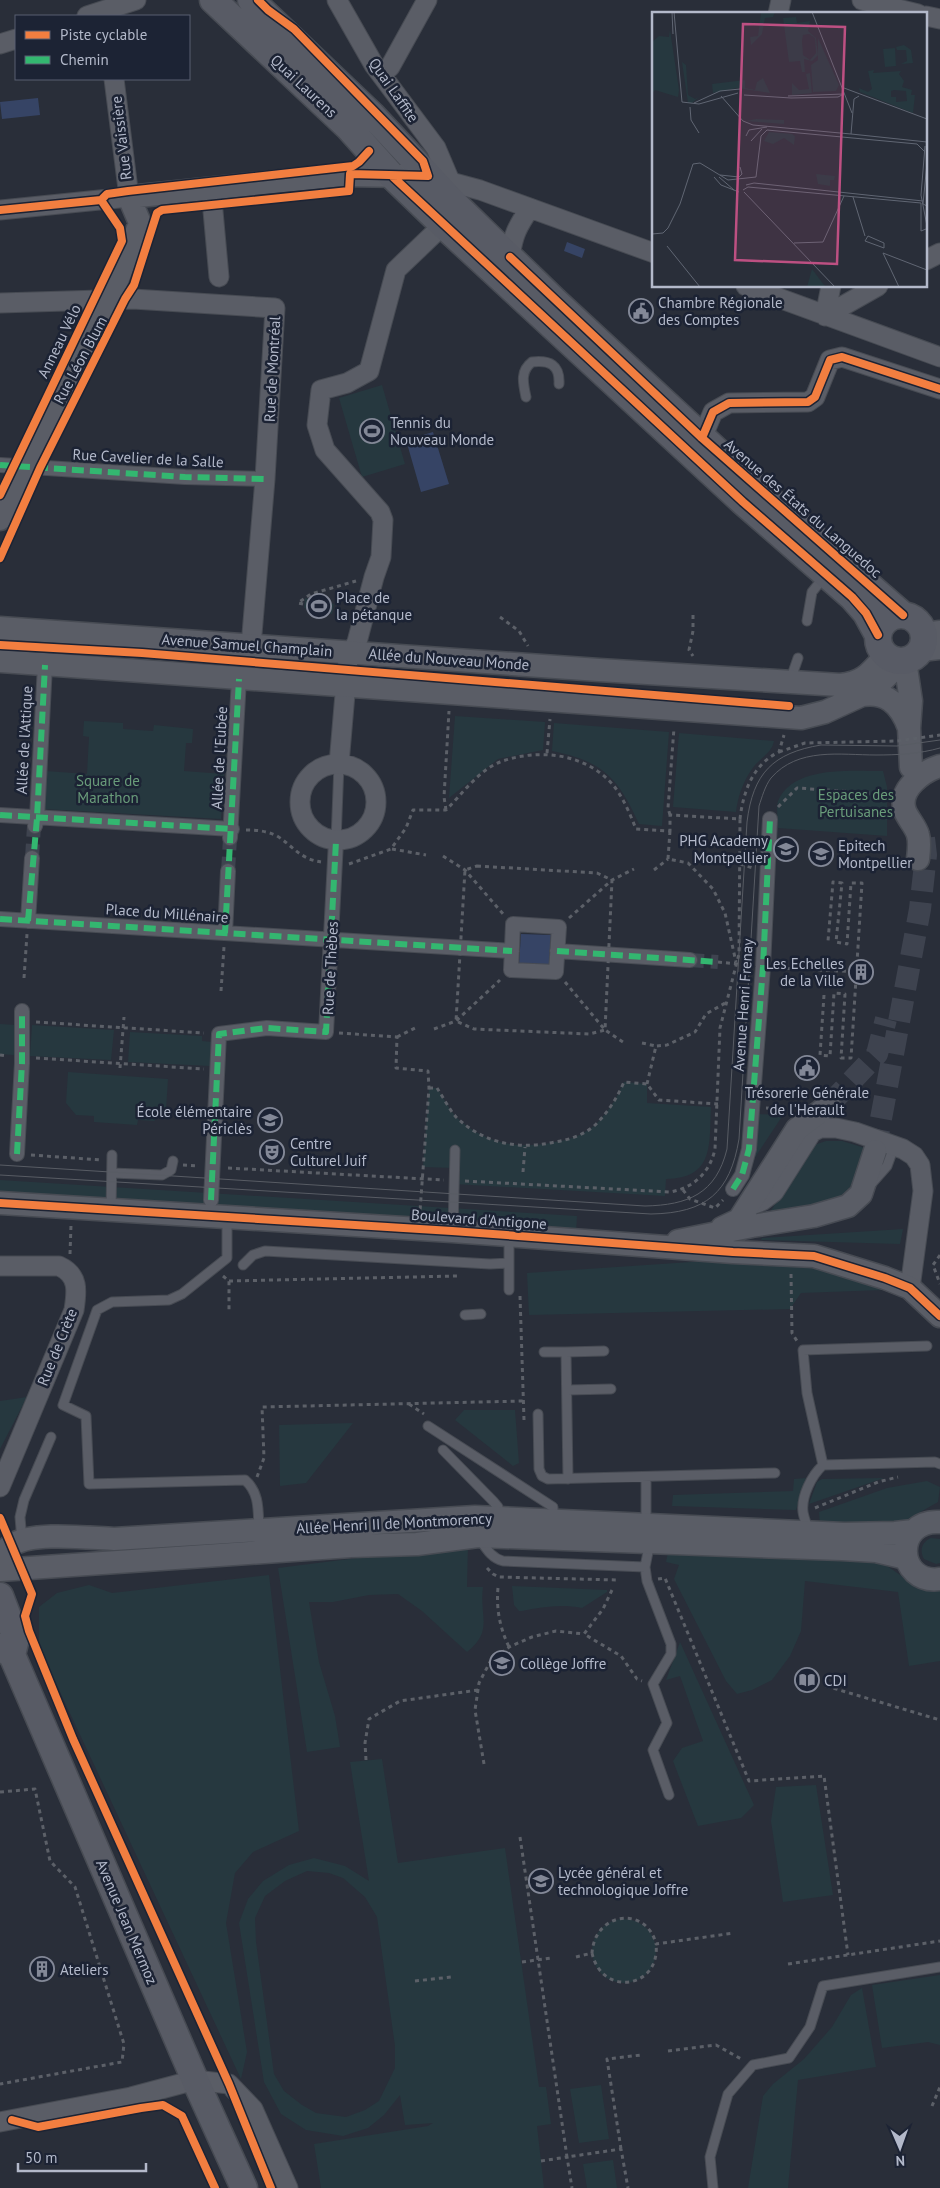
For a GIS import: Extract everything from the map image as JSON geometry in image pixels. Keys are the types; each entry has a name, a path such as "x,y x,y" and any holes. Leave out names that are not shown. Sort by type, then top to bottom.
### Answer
{"main road":[{"name":"Quai Laurens","path":"213,0 348,128 392,176"},
{"name":"Avenue des États du Languedoc","path":"250,0 439,178 510,258 702,438 903,615 917,621 912,647"},
{"path":"392,176 743,502 852,597 866,613 912,647"},
{"name":"Avenue Jean Mermoz","path":"0,1596 16,1638 6,1651 244,2188"}],"street":[{"path":"93,15 106,13 136,0"},
{"name":"Quai Laffite","path":"337,0 381,74 436,148 439,178"},
{"path":"381,74 390,67 427,0"},
{"path":"862,0 910,12"},
{"path":"0,44 15,39"},
{"name":"Rue Vaissière","path":"114,80 129,197"},
{"path":"350,174 364,163 369,150 372,133 372,115"},
{"path":"0,210 350,174 439,178 530,208 652,252"},
{"path":"211,188 219,277"},
{"name":"Rue Léon Blum","path":"0,519 24,467 111,299 140,223 129,197"},
{"path":"510,258 513,238 517,228 530,208"},
{"name":"Allée du Nouveau Monde","path":"443,224 396,270 369,371 346,383 320,390 317,426 325,450 380,512 383,520 381,557 357,642 351,652 695,676 852,684 912,647"},
{"path":"928,259 940,253"},
{"path":"751,288 940,357"},
{"path":"825,316 831,288"},
{"path":"825,316 874,288"},
{"name":"Rue de Montréal","path":"0,303 111,299 275,308 265,479 251,646"},
{"path":"702,438 714,412 729,404 808,402 815,397 832,358 842,357 940,389"},
{"name":"Rue Cavelier de la Salle","path":"0,465 185,477 265,479"},
{"name":"Avenue Samuel Champlain","path":"0,628 351,652"},
{"name":"Avenue Samuel Champlain","path":"141,671 142,638"},
{"path":"0,661 788,718 814,716 873,690 912,647"},
{"path":"910,767 909,728 912,647"},
{"name":"Rue de Thèbes","path":"339,764 345,687 351,652"},
{"name":"Allée de l'Attique","path":"0,815 36,822 45,665"},
{"name":"Allée de l'Eubée","path":"231,834 240,679"},
{"path":"788,718 790,681"},
{"path":"857,696 873,693 897,704 903,712 909,728"},
{"path":"339,764 349,766 366,776 376,794 377,804 373,818 364,830 356,836 336,840 317,835 310,828 301,811 300,801 301,791 312,774 320,768 339,764"},
{"path":"918,859 918,834 904,809 904,796 907,790 922,775 940,766"},
{"name":"Avenue Henri Frenay","path":"733,1189 742,1175 749,1149 763,966 770,819"},
{"path":"36,822 231,834"},
{"name":"Rue de Thèbes","path":"219,1034 267,1028 326,1032 336,840"},
{"path":"28,921 32,858"},
{"path":"225,933 228,871"},
{"name":"Place du Millénaire","path":"0,919 512,951"},
{"path":"513,924 559,927 556,972 511,970 513,924"},
{"path":"557,951 690,960"},
{"path":"17,1154 22,1016"},
{"path":"211,1200 219,1034"},
{"path":"709,1234 739,1220 797,1129 829,1105"},
{"path":"748,1206 762,1201 774,1192 812,1132 820,1128 836,1128 855,1132 903,1149 914,1156 920,1165 924,1190 911,1290"},
{"path":"654,1246 831,1212 848,1206 861,1194 883,1153"},
{"name":"Boulevard d'Antigone","path":"0,1204 452,1231 814,1256 885,1278 911,1290 940,1316"},
{"name":"Rue de Crète","path":"0,1266 59,1266 67,1270 74,1278 77,1291 74,1310 0,1487"},
{"name":"Allée Henri II de Montmorency","path":"0,1555 12,1544 44,1537 68,1536 114,1539 475,1517 553,1521 648,1533 876,1551 906,1558"},
{"path":"940,1521 929,1522 913,1531 906,1544 906,1558 918,1574 930,1579 940,1579"},
{"name":"Allée Henri II de Montmorency","path":"0,1570 351,1546 418,1544 478,1536 648,1533 806,1523 853,1534 913,1531"},
{"path":"44,1537 46,1567"},
{"path":"0,2122 131,2097 195,2080 229,2084 253,2109 288,2188"}],"lane":[{"path":"526,397 523,377 524,370 532,362 547,362 554,367 558,371 559,384"},
{"path":"806,621 812,592 826,575"},
{"path":"790,681 798,658"},
{"name":"Rue de Thèbes","path":"336,840 339,764"},
{"path":"452,1231 455,1150"},
{"path":"111,1210 112,1155"},
{"path":"112,1173 162,1175 171,1170 173,1161"},
{"path":"227,1217 227,1258 182,1294 169,1300 112,1302 97,1310 63,1405 86,1416 89,1484 246,1480 253,1487 258,1501 259,1531"},
{"path":"509,1235 509,1290"},
{"path":"243,1265 253,1256 265,1251 509,1264"},
{"path":"465,1315 481,1314"},
{"path":"824,1465 807,1393 803,1350 927,1346"},
{"path":"544,1352 604,1351"},
{"path":"566,1352 568,1480"},
{"path":"567,1390 611,1389"},
{"path":"538,1414 539,1469 542,1476 548,1479 646,1478 774,1472"},
{"path":"428,1426 553,1506 553,1521"},
{"path":"22,1541 20,1517 24,1500 51,1437"},
{"path":"443,1450 498,1507 498,1518"},
{"path":"806,1523 802,1506 817,1471 824,1465 935,1462 940,1464"},
{"path":"646,1478 648,1533 645,1567 646,1581 671,1644 671,1654 653,1684 667,1723 653,1750 669,1795"},
{"path":"478,1536 490,1554 496,1559 503,1561 645,1567"},
{"path":"713,2188 710,2157 728,2094 753,2065 789,2058 810,2027 823,1986 940,1966"}],"path":[{"path":"303,604 298,603 311,594 374,577"},
{"path":"693,615 693,631 688,650 696,660 695,676"},
{"path":"500,617 519,631 524,641 542,657 547,666"},
{"path":"446,810 444,797 450,694"},
{"path":"547,753 551,701"},
{"path":"654,870 668,859 670,815 668,808 675,710"},
{"path":"779,752 788,718"},
{"path":"668,859 688,863 713,889 725,913 736,964 739,954 740,819 746,789 756,771 768,757 805,743 897,741 940,735"},
{"path":"391,849 406,828 413,810 446,810 480,776 499,762 547,753 591,766 612,784 625,805 636,829 670,831"},
{"path":"770,819 785,798 797,788 879,793"},
{"path":"670,815 740,819"},
{"path":"231,834 259,830 277,836 295,852 313,861 336,865 355,863 391,849 426,855"},
{"path":"443,856 465,870 513,924"},
{"path":"465,870 477,866 597,873 612,880"},
{"path":"559,927 612,880 634,869"},
{"path":"824,996 820,1055 830,1056 834,993 845,994 841,1058 851,1058 862,883 851,883 846,944 836,942 842,883 833,882 828,940"},
{"path":"24,978 28,921"},
{"path":"221,991 225,933"},
{"path":"434,1030 456,1021 511,970"},
{"path":"830,971 860,972"},
{"path":"556,972 604,1030 623,1042"},
{"path":"642,1043 656,1046 667,1045 695,1032 706,1014 727,1002"},
{"path":"22,1016 123,1028 219,1034"},
{"path":"120,1066 124,1017"},
{"path":"456,1021 474,1029 590,1034 604,1030"},
{"path":"326,1032 397,1037 415,1028"},
{"path":"397,1037 396,1068 428,1071 429,1088 420,1214"},
{"path":"647,1084 656,1046"},
{"path":"0,1055 120,1066 218,1070"},
{"path":"429,1088 437,1088 456,1116 476,1132 512,1146 525,1147 535,1147 571,1139 593,1126 617,1098 624,1082 647,1084 659,1100 718,1104"},
{"path":"752,1108 793,1109"},
{"path":"523,1172 525,1147"},
{"path":"683,1190 690,1199 715,1208 733,1189"},
{"path":"791,1254 792,1333 803,1350"},
{"path":"940,1255 933,1265 940,1284"},
{"path":"229,1282 460,1276"},
{"path":"229,1287 229,1310"},
{"path":"520,1290 522,1368"},
{"path":"253,1487 264,1458 262,1407 523,1401"},
{"path":"806,1523 878,1482 903,1475"},
{"path":"665,1578 748,1781 824,1776 848,1955"},
{"path":"498,1588 498,1613 501,1628 509,1647"},
{"path":"584,1634 603,1609 612,1590"},
{"path":"484,1764 475,1710 479,1682 490,1662 509,1647 556,1631 584,1634 621,1656 637,1679 653,1684"},
{"path":"826,1686 940,1720"},
{"path":"366,1760 365,1743 369,1718 400,1701 478,1690"},
{"path":"0,1792 35,1789 50,1861 75,1887 124,2044 122,2062 0,2084"},
{"path":"520,1837 572,2188"},
{"path":"622,1918 642,1923 650,1931 656,1944 657,1952 654,1963 648,1972 640,1979 629,1983 607,1978 597,1967 592,1953 593,1943 600,1930 612,1920 622,1918"},
{"path":"656,1944 734,1933"},
{"path":"788,1964 940,1941"},
{"path":"576,1957 592,1953"},
{"path":"522,1962 551,1958"},
{"path":"415,1981 451,1977"},
{"path":"668,2051 716,2045 753,2065"},
{"path":"628,2188 607,2059 641,2055"},
{"path":"932,2106 940,2088"},
{"path":"541,2161 621,2150"}],"green space":[{"name":"Tennis du Nouveau Monde","path":"382,385 405,464 362,477 339,398"},
{"name":"Place de la pétanque","path":"305,598 334,604 332,614 304,608"},
{"path":"455,716 545,722 543,750 498,759 449,798"},
{"name":"Square de Marathon","path":"84,721 123,723 123,729 153,731 154,725 193,729 192,743 186,743 184,771 224,774 221,819 43,809 46,771 87,774 89,737 83,736"},
{"path":"554,723 669,732 662,826 639,824 616,783 596,766 570,755 552,751"},
{"path":"679,733 774,741 769,751 755,765 748,776 738,799 736,812 673,807"},
{"name":"Espaces des Pertuisanes","path":"883,771 887,787 887,836 778,828 778,801 786,789 796,781 824,772"},
{"path":"0,1024 16,1025 14,1055 0,1054"},
{"path":"32,1025 114,1030 111,1060 30,1056"},
{"path":"130,1032 202,1036 202,1041 212,1042 210,1066 128,1062"},
{"path":"68,1072 168,1079 166,1110 154,1121 138,1120 137,1125 94,1122 94,1116 76,1115 66,1103"},
{"path":"624,1082 647,1084 647,1103 711,1107 709,1146 701,1166 693,1173 682,1177 666,1179 665,1196 454,1184 454,1168 423,1167 429,1088 437,1088 456,1117 478,1133 502,1143 528,1145 565,1140 590,1129 599,1121 615,1100"},
{"path":"756,1114 783,1115 750,1165"},
{"path":"826,1141 842,1141 865,1148 858,1172 850,1187 839,1198 826,1201 811,1208 770,1212 814,1145"},
{"path":"0,1180 577,1216 575,1249 0,1213"},
{"path":"903,1229 900,1244 761,1240 762,1238"},
{"path":"706,1261 811,1267 849,1273 883,1290 801,1293 790,1309 529,1315 527,1273"},
{"path":"27,1397 0,1449 0,1401"},
{"path":"464,1410 515,1410 519,1463 513,1466 455,1420"},
{"path":"353,1423 306,1483 280,1486 279,1425"},
{"path":"807,1478 796,1510 672,1506 673,1495 793,1491 794,1479"},
{"path":"884,1478 809,1504 817,1482 822,1479"},
{"path":"927,1481 940,1487 938,1502 901,1523 820,1525 819,1512 887,1488"},
{"path":"931,1538 940,1539 940,1563 936,1564 924,1559 922,1556 922,1547"},
{"path":"468,1544 467,1587 483,1587 484,1622 480,1637 467,1652 422,1611 398,1594 369,1595 333,1602 309,1602 319,1662 335,1716 340,1747 307,1752 278,1568"},
{"path":"668,1552 882,1563 909,1581 923,1587 940,1589 940,1661 909,1666 898,1592 805,1581 801,1631 790,1656 772,1680 752,1690 737,1694 726,1681 674,1579 679,1565 666,1562"},
{"path":"269,1575 299,1831 253,1852 235,1873 226,1923 247,2052 241,2079 39,1647 39,1607 57,1593 89,1585 112,1593"},
{"path":"512,1586 607,1590 607,1592 582,1608 559,1606 519,1611 514,1605"},
{"path":"680,1642 754,1805 741,1818 698,1826 673,1761 682,1748 703,1741 680,1676 666,1680"},
{"path":"382,1759 398,1863 505,1848 539,2087 546,2087 551,2124 537,2126 544,2188 321,2188 314,2144 428,2126 433,2123 405,2125 400,2095 384,2115 368,2128 343,2136 306,2130 281,2114 264,2082 239,1923 248,1899 263,1881 289,1865 314,1858 345,1866 369,1881 350,1762","holes":["307,1871 329,1873 343,1878 365,1897 377,1917 395,2046 395,2068 379,2101 365,2110 346,2117 316,2113 302,2105 284,2091 274,2074 256,1942 255,1918 265,1896 285,1881"]},
{"path":"816,1785 833,1895 783,1902 771,1821 776,1787"},
{"path":"618,1919 630,1919 647,1928 654,1939 656,1951 654,1963 647,1974 630,1983 618,1983 606,1978 597,1969 592,1957 592,1945 597,1933 606,1924"},
{"path":"940,1975 940,2045 928,2042 882,2048 872,1985"},
{"path":"862,1988 876,2067 798,2080 788,2188 748,2188 763,2096 773,2084 804,2059 832,2027 851,1995"},
{"path":"601,2085 609,2139 579,2143 570,2089"},
{"path":"613,2160 617,2188 587,2188 583,2164"}],"water":[{"path":"38,98 40,115 2,119 0,102"},
{"path":"567,242 585,249 582,258 564,251"},
{"path":"433,432 449,484 421,492 406,440"},
{"path":"521,934 551,935 549,965 519,964"}],"tunnel":[{"path":"32,858 34,826"},
{"path":"875,1151 920,909 926,855 924,838"},
{"path":"228,871 230,839"},
{"path":"690,960 718,962"},
{"path":"829,1105 877,1054 886,1019"}],"tram line":[{"path":"0,1165 645,1206 674,1203 687,1199 708,1187 716,1177 727,1149 747,822 754,790 760,778 778,760 804,749 821,745 897,746 940,740"},
{"path":"0,1175 651,1214 670,1213 701,1204 722,1186 735,1158 739,1139 759,806 767,784 782,768 794,761 807,757 834,754 900,754 924,752 940,748"}],"marked path":[{"path":"0,465 185,477 265,479"},
{"path":"28,921 37,818 45,665"},
{"path":"225,933 239,679"},
{"path":"0,815 232,829"},
{"path":"733,1189 742,1175 749,1149 763,967 770,819"},
{"path":"211,1200 219,1034 267,1028 326,1032 336,841"},
{"path":"0,919 512,951"},
{"path":"557,951 718,962"},
{"path":"17,1154 22,1063 22,1011"}],"cycle path":[{"path":"258,0 268,10 294,29 423,161 428,176 350,174"},
{"path":"101,200 107,194 128,191 353,166 369,151"},
{"path":"0,558 40,468 125,299 134,285 157,213 162,210 349,191 350,174"},
{"path":"392,176 743,502 852,597 866,613 878,635"},
{"path":"0,210 101,200"},
{"name":"Anneau Vélo","path":"0,495 122,241 120,228 101,200"},
{"path":"510,257 702,438 903,615"},
{"path":"702,438 713,412 729,403 808,402 815,397 830,360 842,357 940,389"},
{"path":"0,645 142,653 789,706"},
{"path":"0,1203 814,1256 885,1278 910,1288 940,1316"},
{"path":"0,1518 32,1594 25,1616 29,1631 73,1739 229,2084 271,2188"},
{"path":"12,2120 38,2127 163,2105 182,2116 215,2188"}],"place":[{"name":"Chambre Régionale des Comptes","path":"641,311"},
{"name":"Tennis du Nouveau Monde","path":"372,431"},
{"name":"Place de la pétanque","path":"319,606"},
{"name":"PHG Academy Montpellier","path":"786,849"},
{"name":"Epitech Montpellier","path":"821,854"},
{"name":"Les Echelles de la Ville","path":"861,972"},
{"name":"Trésorerie Générale de l'Herault","path":"807,1068"},
{"name":"École élémentaire Périclès","path":"270,1120"},
{"name":"Centre Culturel Juif","path":"272,1152"},
{"name":"Collège Joffre","path":"502,1663"},
{"name":"CDI","path":"807,1680"},
{"name":"Lycée général et technologique Joffre","path":"541,1881"},
{"name":"Ateliers","path":"42,1969"}]}
